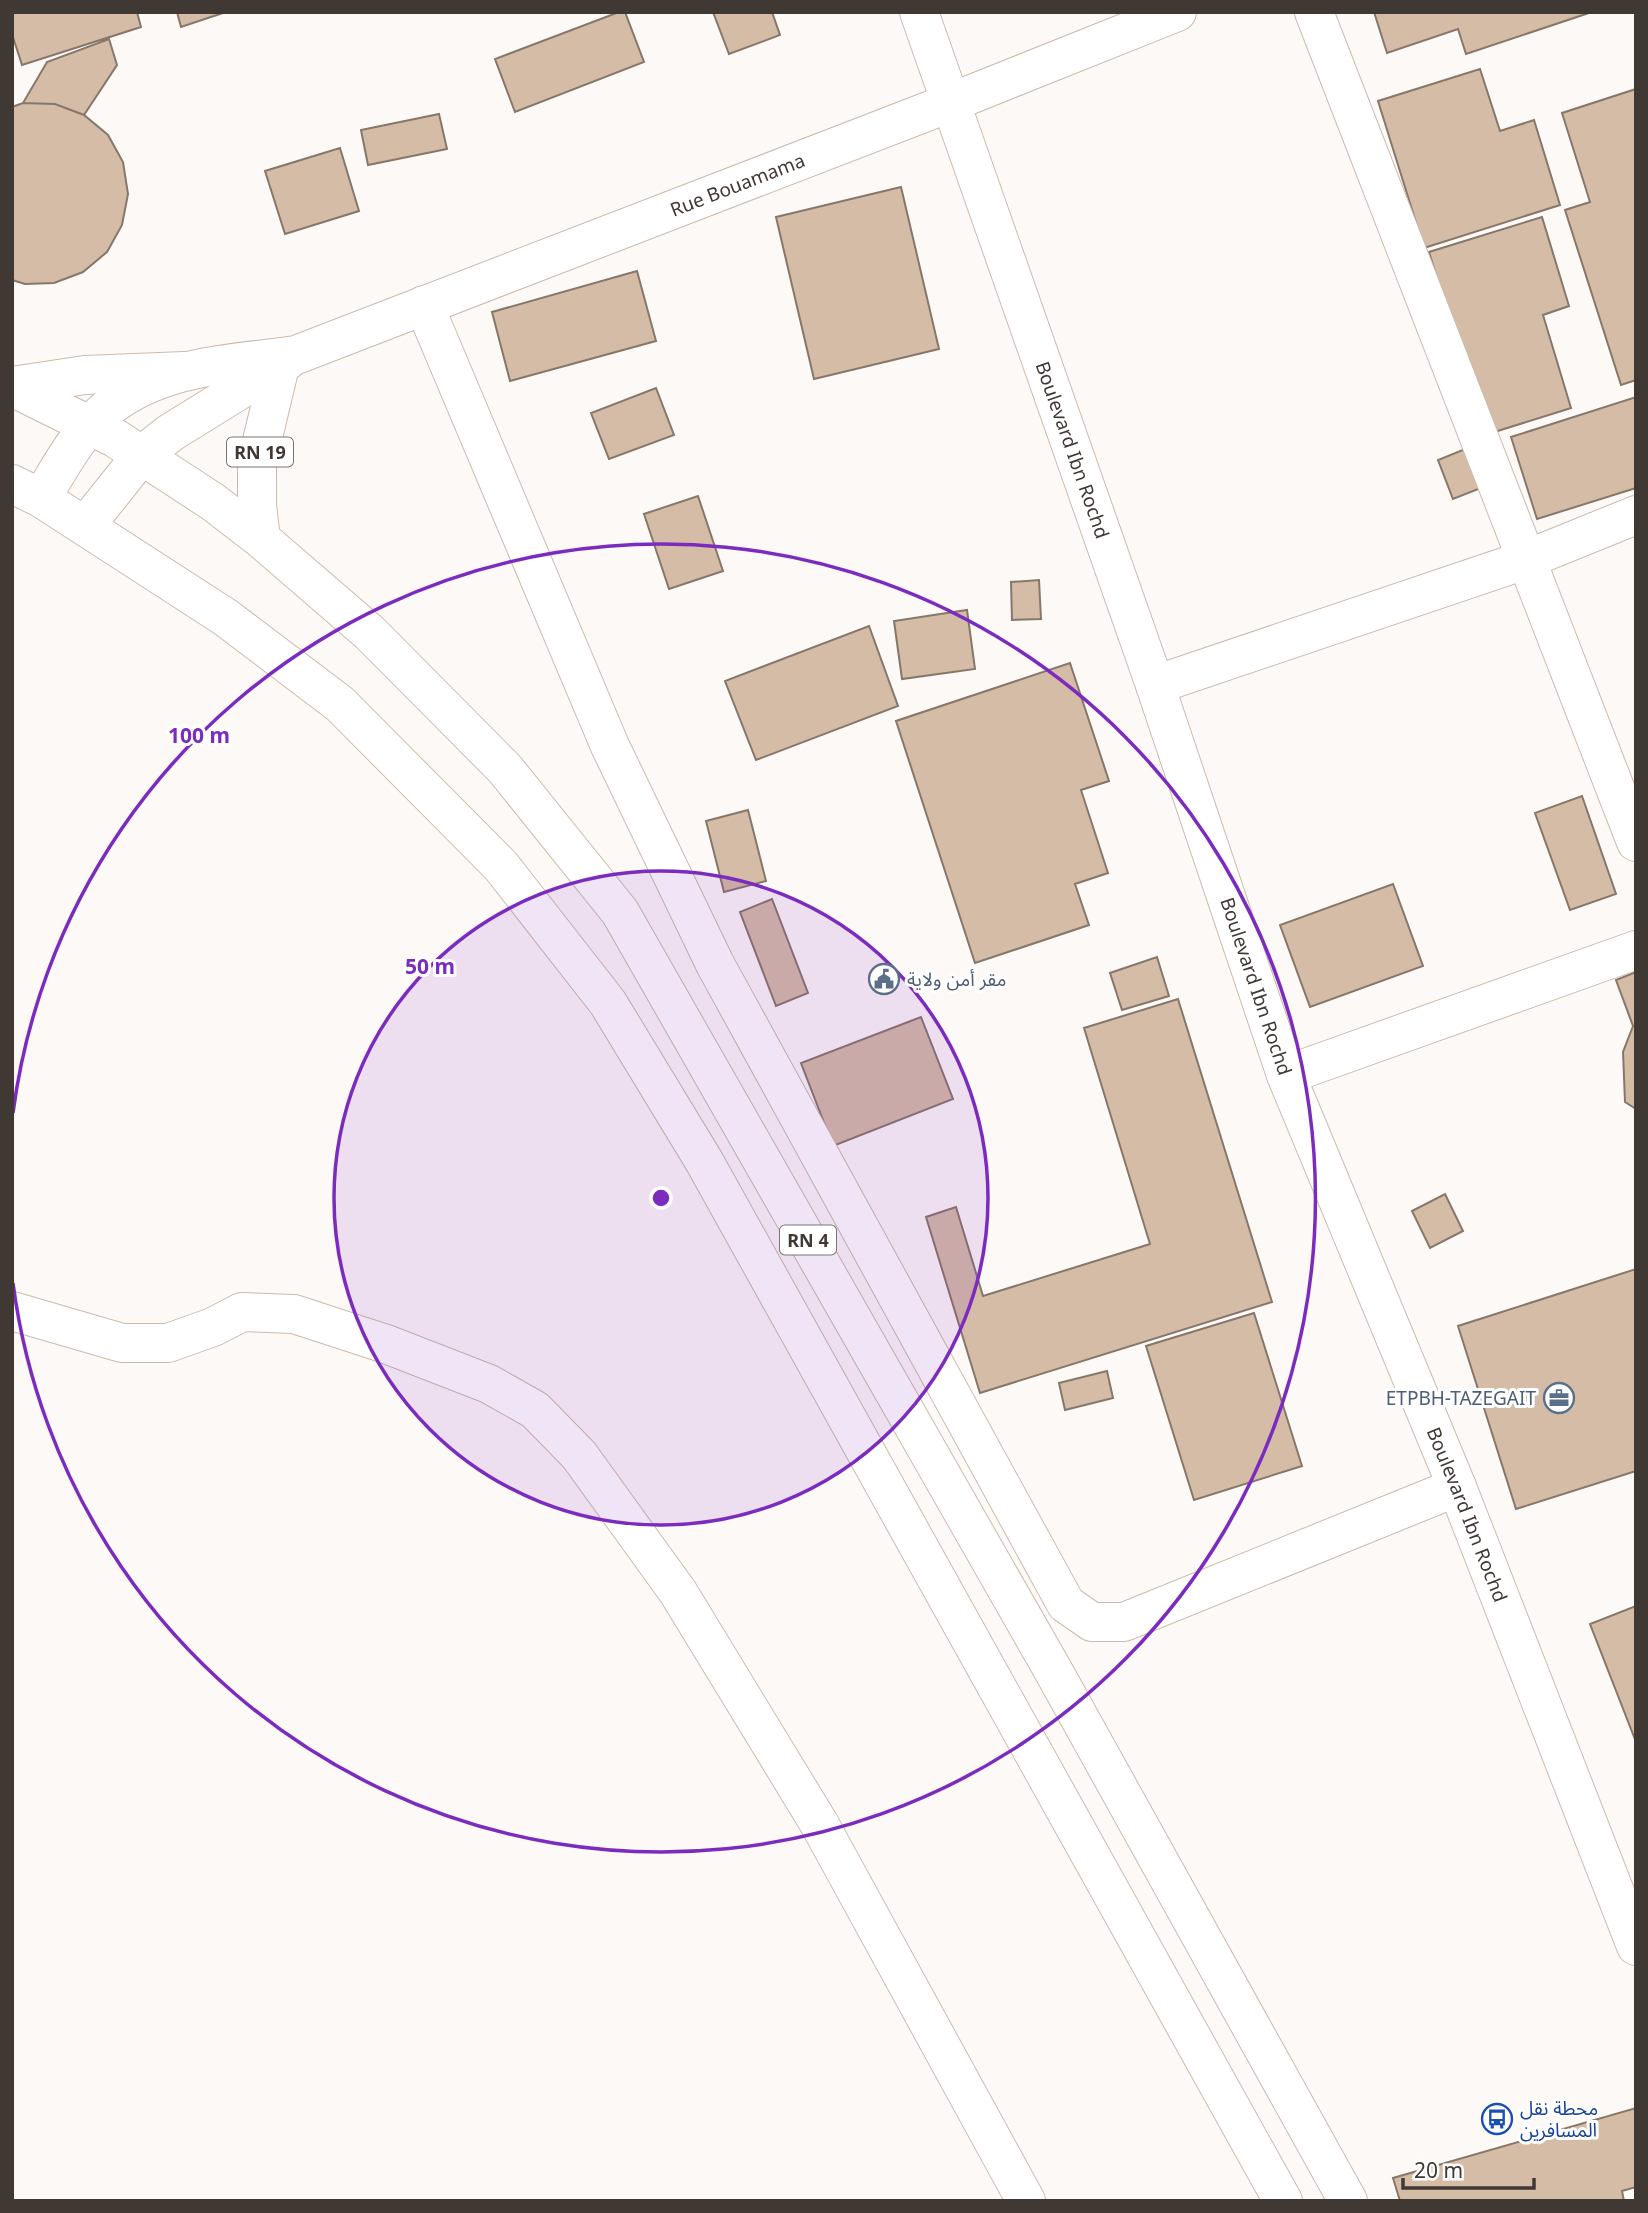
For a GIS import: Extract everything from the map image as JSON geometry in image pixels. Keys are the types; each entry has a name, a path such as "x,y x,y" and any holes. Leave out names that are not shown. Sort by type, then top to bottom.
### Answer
{"main road":[{"name":"Boulevard Ibn Rochd","path":"919,12 1154,685 1286,1075 1457,1487 1636,1946"},
{"name":"Rue Bouamama","path":"288,361 424,305 952,102 1177,12"},
{"path":"1314,12 1636,842"},
{"path":"424,305 610,746 715,964 904,1313 1066,1604 1092,1622 1124,1622 1457,1487"},
{"path":"12,387 86,375 288,361"},
{"path":"86,526 141,456 170,433 288,361"},
{"name":"RN 19","path":"261,539 257,505 257,462 288,361"},
{"path":"26,491 112,405 141,387 185,370"},
{"name":"RN 4","path":"12,387 90,425 213,502 261,539 370,633 505,769 620,912 1054,1672 1348,2201"},
{"name":"RN 4","path":"26,491 86,526 225,617 340,704 501,866 608,1003 704,1161 1283,2201"},
{"path":"1154,685 1525,561 1636,515"},
{"path":"1286,1075 1636,950"},
{"path":"12,1311 122,1343 168,1343 213,1327 242,1312 294,1314 386,1344 489,1384 535,1410 579,1455 685,1604 820,1825 1026,2201"}],"building":[{"path":"12,12 137,12 141,27 22,65 12,34"},
{"path":"177,12 226,12 181,27"},
{"path":"625,12 644,62 515,112 495,59"},
{"path":"713,12 772,12 780,35 729,54"},
{"path":"1374,12 1592,12 1466,54 1458,29 1387,53"},
{"path":"109,39 117,65 84,115 55,104 23,103 47,62"},
{"path":"1480,69 1500,131 1534,120 1560,205 1424,248 1378,101"},
{"path":"1636,89 1636,380 1621,385 1565,210 1590,202 1562,113"},
{"path":"23,103 55,104 84,115 108,135 123,162 128,194 122,225 107,252 83,272 54,283 25,284 12,280 12,107"},
{"path":"439,114 447,149 368,165 361,130"},
{"path":"340,148 359,211 285,234 265,171"},
{"path":"901,187 939,349 814,379 776,217"},
{"path":"1542,217 1569,306 1543,315 1571,408 1485,435 1429,252"},
{"path":"637,271 656,341 510,381 492,312"},
{"path":"656,388 674,435 609,459 591,413"},
{"path":"1636,397 1636,488 1537,519 1511,437"},
{"path":"1475,445 1491,484 1453,499 1438,460"},
{"path":"698,496 723,571 669,589 644,514"},
{"path":"1039,580 1041,619 1012,620 1011,582"},
{"path":"967,610 975,669 902,679 894,621"},
{"path":"869,626 898,706 756,760 725,681"},
{"path":"1070,663 1109,781 1081,790 1108,873 1075,884 1089,925 975,963 896,721"},
{"path":"1582,796 1616,894 1570,910 1535,813"},
{"path":"748,810 766,881 724,892 706,821"},
{"path":"1393,884 1423,966 1310,1007 1280,925"},
{"path":"772,899 808,993 776,1006 740,912"},
{"path":"1157,957 1169,996 1122,1010 1110,973"},
{"path":"1636,972 1636,1109 1625,1102 1623,1052 1633,1026 1616,980"},
{"path":"1178,999 1272,1302 980,1393 926,1217 956,1207 983,1296 1150,1244 1084,1028"},
{"path":"921,1017 953,1099 833,1146 801,1063"},
{"path":"1445,1194 1463,1231 1430,1248 1412,1211"},
{"name":"ETPBH-TAZEGAIT","path":"1636,1269 1636,1471 1516,1509 1458,1326"},
{"path":"1254,1313 1302,1466 1194,1500 1146,1346"},
{"path":"1107,1371 1113,1398 1065,1410 1059,1383"},
{"path":"1636,1606 1636,1742 1590,1624"},
{"path":"1636,2108 1636,2187 1622,2191 1624,2201 1400,2201 1393,2178"}],"place":[{"name":"مقر أمن ولاية","path":"884,979"},
{"name":"ETPBH-TAZEGAIT","path":"1559,1398"},
{"name":"محطة نقل المسافرين","path":"1497,2119"}]}
